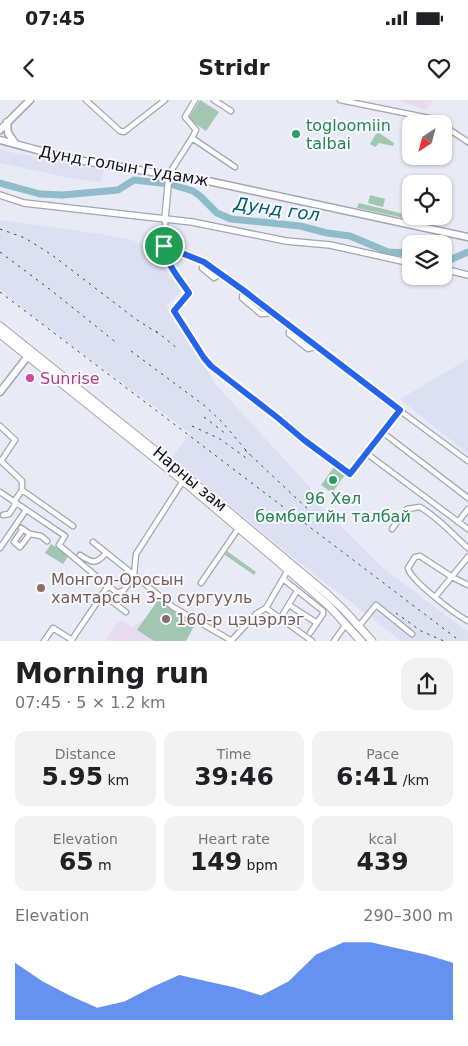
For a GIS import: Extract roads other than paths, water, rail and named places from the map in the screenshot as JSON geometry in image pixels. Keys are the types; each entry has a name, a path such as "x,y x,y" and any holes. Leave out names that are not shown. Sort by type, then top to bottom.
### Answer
{"main road":[{"path":"0,130 30,100"},
{"path":"8,121 8,133 15,143"},
{"name":"Дунд голын Гудамж","path":"0,140 71,159 169,174 468,237"},
{"name":"Нарны зам","path":"0,326 30,354 288,570 328,605 361,641"},
{"name":"Нарны зам","path":"0,334 30,354 156,452 327,594 372,641"},
{"path":"0,392 30,354"},
{"path":"142,448 140,444 142,443 156,452"},
{"path":"274,559 289,568 291,566 288,562"}],"street":[{"path":"86,100 120,131 124,132 165,100"},
{"path":"195,100 185,117 196,128 192,138 169,174 164,246 169,263 189,293 174,311 204,358 211,366 304,440 350,474 400,410"},
{"path":"214,100 231,112"},
{"path":"340,100 414,115"},
{"path":"452,132 468,142"},
{"path":"192,138 235,167"},
{"path":"0,195 24,203 193,222 286,241 330,245 402,260"},
{"path":"164,246 204,262 468,461"},
{"path":"452,272 468,275"},
{"path":"243,290 242,298 261,314 273,313"},
{"path":"0,426 15,440 1,462 22,482 22,490 9,514"},
{"path":"382,432 468,498"},
{"path":"366,453 468,529"},
{"path":"112,602 118,593 124,590 134,575 136,554 183,482"},
{"path":"22,490 72,526"},
{"path":"1,495 65,536 59,545 118,593"},
{"path":"392,529 407,509 420,507 449,529 468,548"},
{"path":"458,522 468,509"},
{"path":"0,548 26,510"},
{"path":"3,515 9,514"},
{"path":"9,514 30,534 41,536 47,541"},
{"path":"23,529 14,542 20,547 30,534"},
{"path":"200,583 238,529"},
{"path":"94,542 173,607 232,641 256,614 266,608 288,570"},
{"path":"80,555 94,562 101,559 106,553"},
{"path":"468,585 420,556 416,557 408,568 409,572 435,597 468,621"},
{"path":"435,597 468,558"},
{"path":"283,579 323,611 323,614 310,633"},
{"path":"44,641 53,628 72,640 108,586"},
{"path":"283,614 298,591"},
{"path":"102,594 126,612"},
{"path":"289,605 317,623"},
{"path":"359,626 376,605 412,634"},
{"path":"266,608 312,641"},
{"path":"334,641 346,624"}],"waterway":[{"name":"Дунд гол","path":"0,183 40,194 63,195 118,190 134,180 170,184 193,191 217,213 231,219 300,226 327,233 350,236 388,252 402,253"},
{"name":"Дунд гол","path":"452,259 468,252"}],"railway":[{"path":"0,229 25,238 52,255 137,320 161,335"},
{"path":"0,252 118,344"},
{"path":"0,292 460,641"},
{"path":"156,331 178,349"},
{"path":"131,351 205,406 223,423 250,455"},
{"path":"204,417 226,434"},
{"path":"192,426 220,439 249,460"},
{"path":"245,450 312,513"},
{"path":"396,613 421,631 444,641"}],"place":[{"name":"togloomiin talbai","path":"296,134"},
{"name":"Sunrise","path":"30,378"},
{"name":"96 Хөл бөмбөгийн талбай","path":"333,480"},
{"name":"Монгол-Оросын хамтарсан 3-р сургууль","path":"41,588"},
{"name":"160-р цэцэрлэг","path":"166,619"}]}
